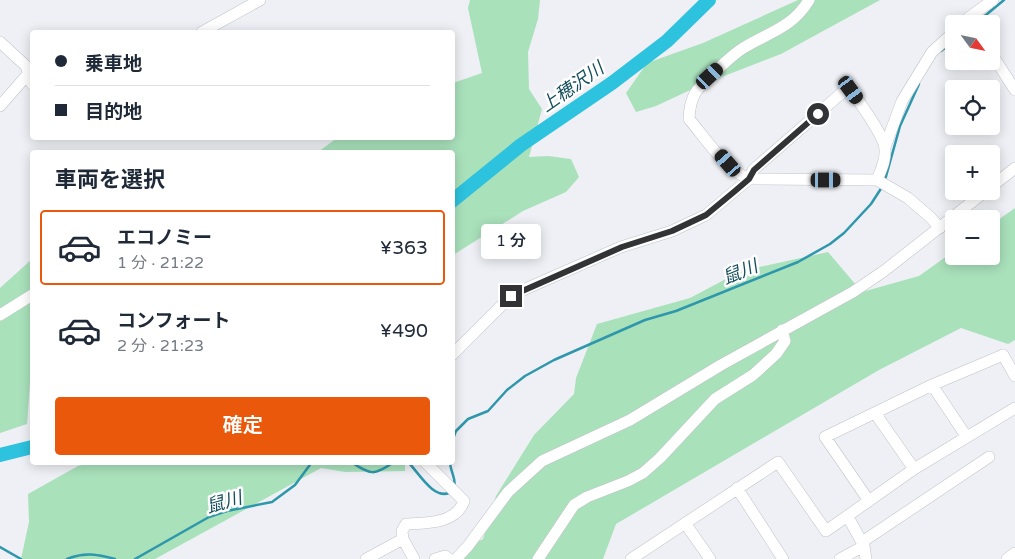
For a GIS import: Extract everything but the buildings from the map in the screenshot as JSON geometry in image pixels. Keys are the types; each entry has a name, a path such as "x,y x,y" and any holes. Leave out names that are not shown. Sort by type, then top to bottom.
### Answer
{"street":[{"path":"206,30 260,0"},
{"path":"809,0 803,10 790,23 731,56 699,86 690,102 689,119 728,163 740,175 749,179 882,182 923,210 940,228"},
{"path":"976,15 993,0"},
{"path":"882,182 885,147 902,101 932,52 945,40"},
{"path":"0,42 26,66 30,79 0,106"},
{"path":"1000,67 1015,90"},
{"path":"455,352 511,296 622,247 672,231 706,215 749,179 754,170 844,91 851,90 865,110 885,147"},
{"path":"1000,180 1015,168"},
{"path":"456,559 468,546 508,492 542,461 630,420 782,330 853,292 884,271 975,200"},
{"path":"0,315 30,296"},
{"path":"538,559 574,505 587,497 628,481 660,458 715,399 753,375 776,354 785,341 782,330"},
{"path":"869,501 825,436 932,385 1002,355 1015,376"},
{"path":"932,385 966,436"},
{"path":"639,557 737,488 778,462 826,531 914,469 1015,408"},
{"path":"874,413 914,469"},
{"path":"840,559 989,457"},
{"path":"414,559 403,539 402,531 406,524 438,522 451,516 462,507 464,501 428,465"},
{"path":"737,488 783,559"},
{"path":"848,517 863,544 866,559"},
{"path":"686,523 710,559"},
{"path":"366,559 403,539"},
{"path":"1006,559 1015,553"},
{"path":"435,559 444,556 449,559"}],"green space":[{"path":"470,0 540,0 538,19 528,52 529,89 542,109 529,157 548,156 571,159 579,177 566,192 523,211 455,254 455,150 321,150 334,140 455,140 455,82 482,73 468,8"},
{"path":"798,0 880,0 781,54 701,85 656,106 636,112 626,93 647,63 703,43"},
{"path":"1015,208 1015,340 1008,344 961,328 879,370 616,524 603,559 445,559 483,539 496,496 534,435 574,394 576,378 597,324 690,298 741,271 828,252 862,292 919,276 945,257 945,265 1000,265 1000,219"},
{"path":"30,261 30,383 27,424 0,433 0,288"},
{"path":"405,465 405,471 345,472 321,468 155,559 21,559 29,522 28,494 78,466"}],"waterway":[{"name":"上穂沢川","path":"455,199 521,145 612,83 667,41 709,0"},
{"name":"鼠川","path":"986,15 1004,0"},
{"name":"鼠川","path":"941,51 945,48"},
{"name":"鼠川","path":"885,180 900,126 919,84"},
{"name":"鼠川","path":"455,434 468,419 488,411 507,390 525,376 554,360 645,320 676,311 798,262 830,244 844,233 871,204 882,187"},
{"name":"上穂沢川","path":"0,455 30,448"},
{"name":"鼠川","path":"135,559 209,517 227,511 272,502 295,485 310,465"},
{"name":"鼠川","path":"356,465 372,472 377,472 390,465"},
{"name":"鼠川","path":"411,465 432,489 443,494 449,493"},
{"name":"鼠川","path":"450,465 455,481 454,487"},
{"name":"鼠川","path":"0,547 21,559"},
{"name":"鼠川","path":"67,559 91,554 115,559"}],"route":[{"path":"511,296 622,247 672,231 706,215 749,179 754,170 818,114"}]}
